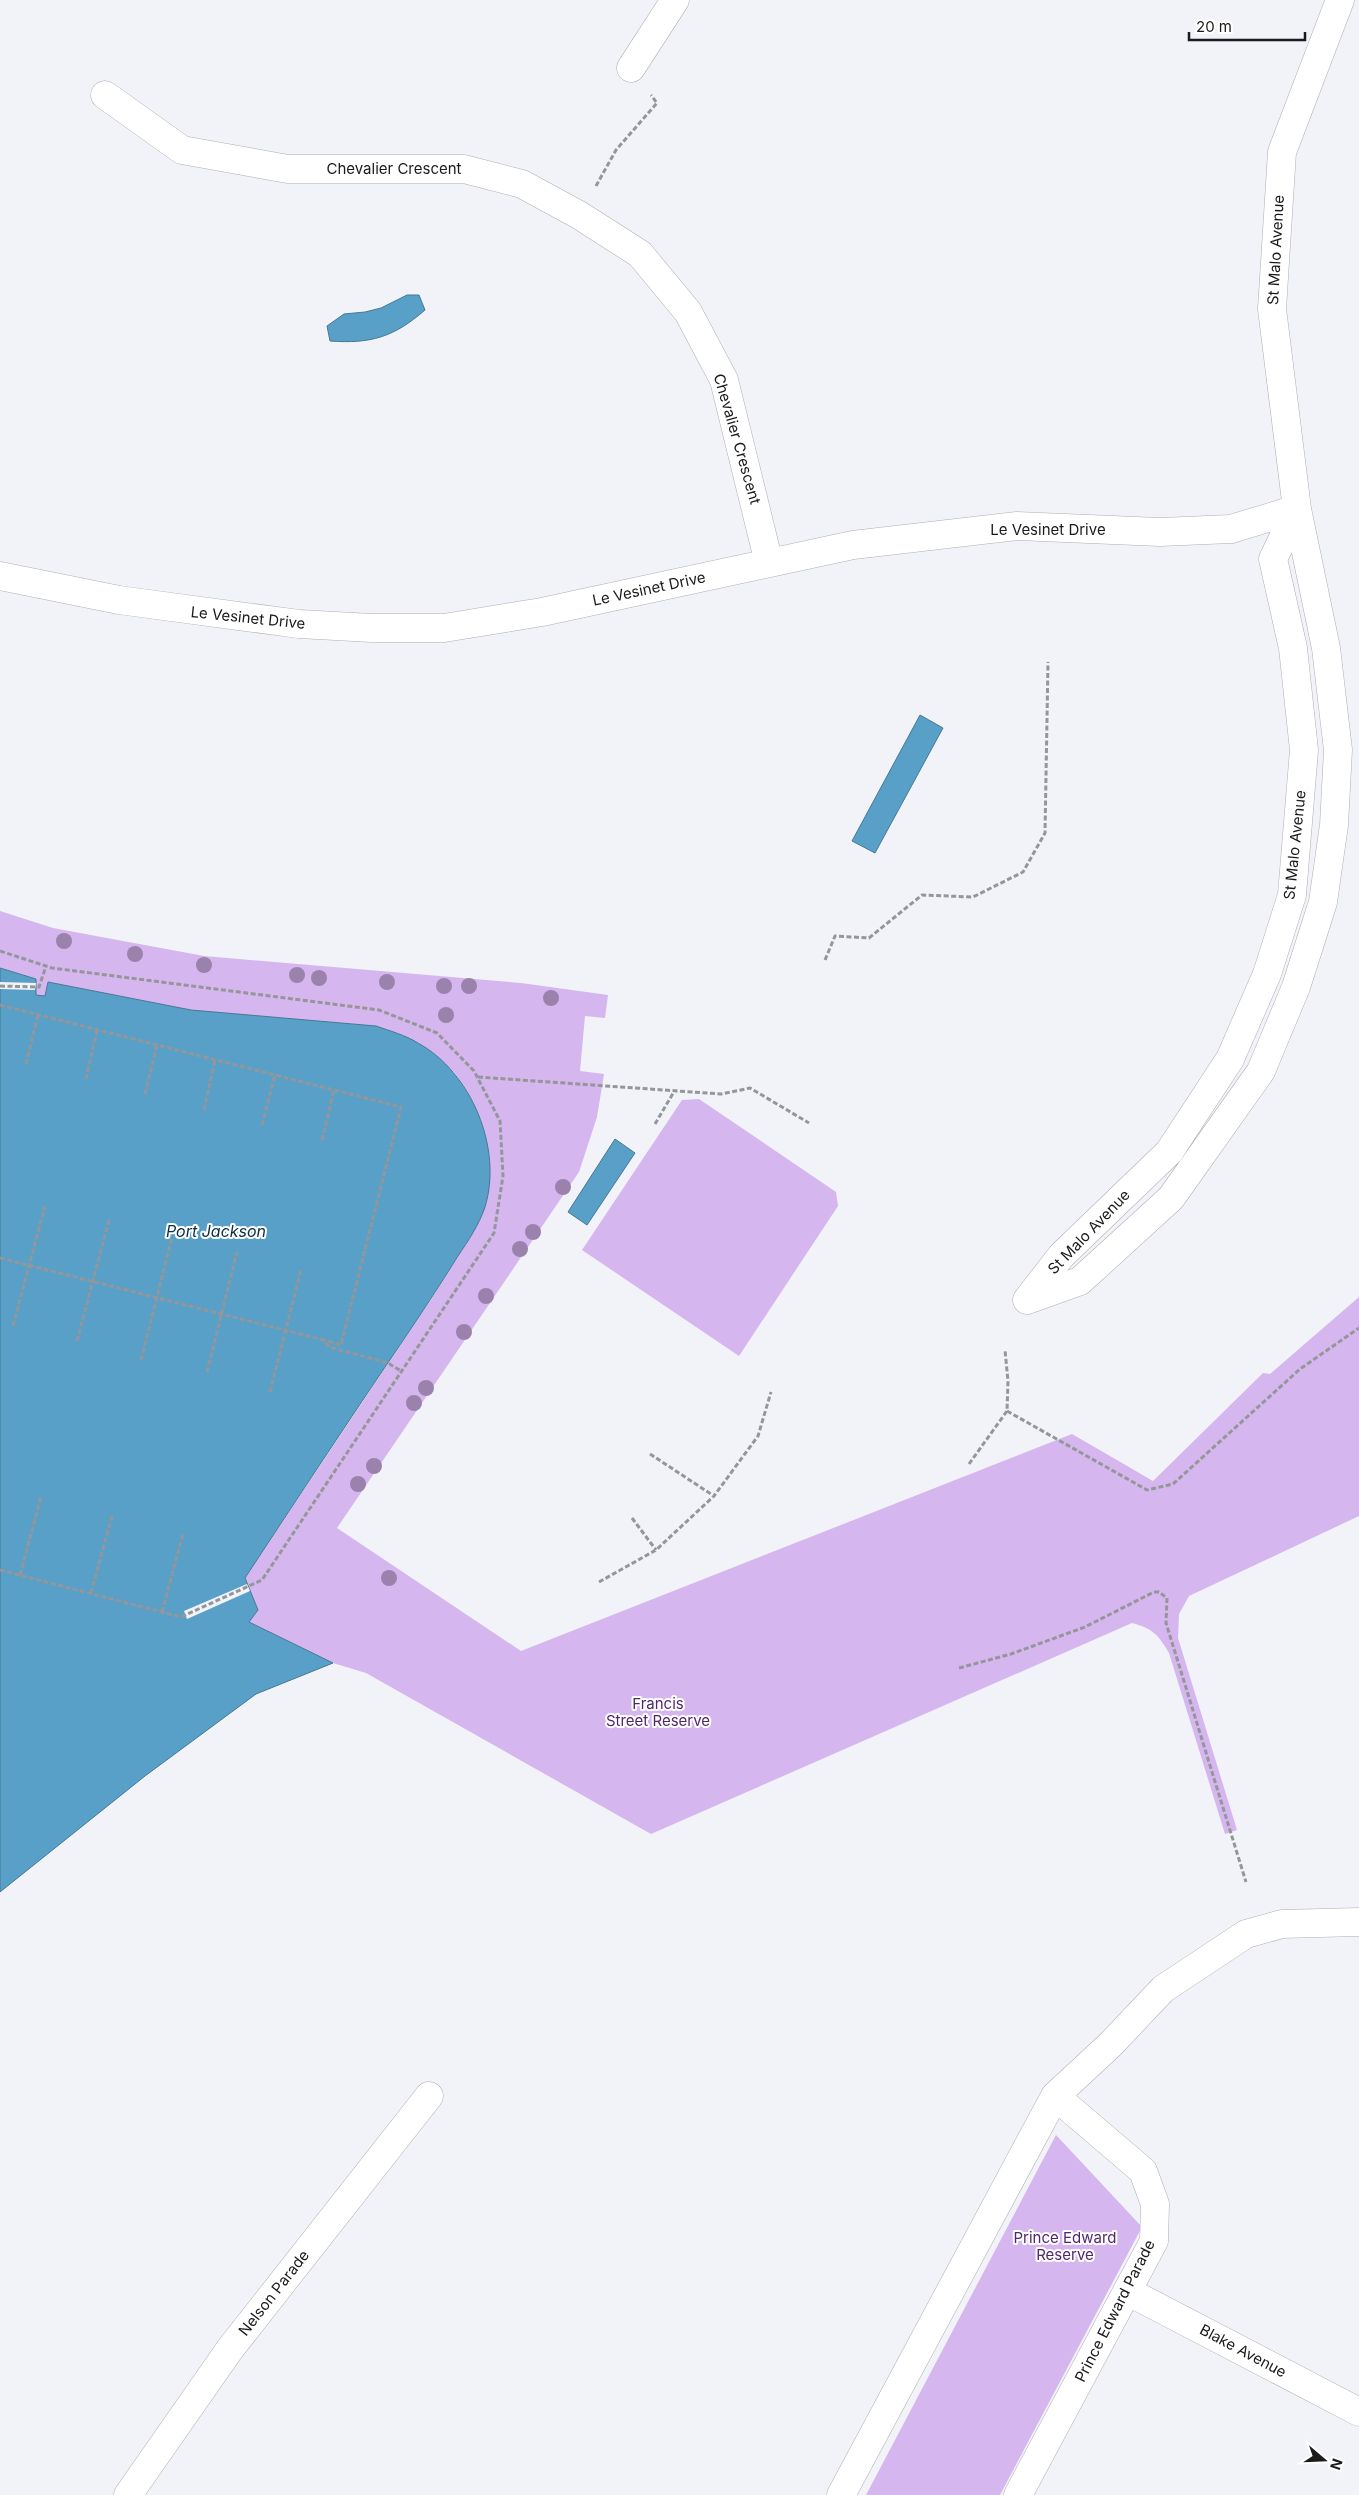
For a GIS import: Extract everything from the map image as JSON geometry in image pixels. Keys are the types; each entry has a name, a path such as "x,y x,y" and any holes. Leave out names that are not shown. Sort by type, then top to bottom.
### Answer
{"street":[{"path":"631,68 675,0"},
{"name":"St Malo Avenue","path":"1297,509 1273,559 1292,648 1304,750 1292,895 1267,974 1230,1059 1169,1152 1061,1256 1027,1300 1080,1281 1171,1198 1261,1070 1296,987 1323,902 1334,825 1338,750 1326,648 1297,509 1272,309 1282,152 1340,0"},
{"name":"Chevalier Crescent","path":"105,95 182,150 288,169 464,169 522,184 578,215 640,254 688,312 724,380 769,563"},
{"name":"Le Vesinet Drive","path":"0,576 119,600 299,624 372,628 444,628 542,612 853,545 1017,526 1160,532 1231,529 1297,509"},
{"path":"841,2495 1055,2096 1111,2044 1163,1989 1246,1934 1282,1924 1359,1922"},
{"name":"Nelson Parade","path":"128,2495 230,2349 428,2096"},
{"name":"Prince Edward Parade","path":"1018,2495 1154,2241 1156,2204 1143,2171 1055,2096"},
{"name":"Blake Avenue","path":"1127,2291 1359,2412"}],"path":[{"path":"578,215 616,150 657,103 631,68"},
{"path":"825,960 835,936 869,938 922,895 973,897 1023,872 1045,833 1048,662"},
{"path":"0,951 46,966 379,1010 437,1033 474,1071 500,1121 503,1176 494,1233 262,1580 181,1617 0,1570"},
{"path":"0,986 39,987 46,966"},
{"path":"0,1005 401,1107 340,1344 0,1258"},
{"path":"26,1064 38,1015"},
{"path":"86,1079 97,1030"},
{"path":"145,1094 157,1045"},
{"path":"204,1110 216,1060"},
{"path":"262,1125 275,1075"},
{"path":"477,1077 721,1094 750,1088 809,1123"},
{"path":"322,1140 334,1090"},
{"path":"655,1124 675,1090"},
{"path":"13,1326 45,1206"},
{"path":"77,1341 109,1220"},
{"path":"141,1360 172,1238"},
{"path":"206,1372 237,1252"},
{"path":"270,1392 301,1270"},
{"path":"1007,1410 1147,1490 1159,1488 1173,1484 1300,1369 1359,1328"},
{"path":"324,1340 329,1348 388,1363 401,1371"},
{"path":"969,1464 1007,1410 1008,1381 1005,1350"},
{"path":"599,1582 656,1550 714,1496 758,1436 771,1392"},
{"path":"650,1454 714,1496"},
{"path":"20,1575 41,1497"},
{"path":"91,1594 112,1516"},
{"path":"632,1518 656,1550"},
{"path":"162,1612 183,1534"},
{"path":"959,1668 1012,1654 1085,1627 1105,1619 1128,1603 1154,1592 1159,1592 1167,1598 1166,1623 1246,1882"}],"green space":[{"name":"Francis Street Reserve","path":"0,911 53,928 204,956 521,983 608,995 605,1018 585,1016 580,1071 604,1074 597,1117 579,1172 337,1528 521,1651 1072,1434 1153,1481 1263,1373 1270,1374 1359,1297 1359,1516 1189,1596 1179,1614 1178,1638 1237,1830 1225,1834 1169,1653 1162,1641 1154,1633 1132,1623 651,1834 366,1673 333,1663 249,1622 258,1610 245,1578 434,1295 475,1229 485,1206 489,1164 486,1140 478,1115 467,1091 455,1073 440,1059 419,1043 376,1026 191,1010 48,982 45,996 36,995 36,979 0,968"},
{"path":"699,1099 836,1192 838,1206 739,1356 582,1250 682,1100"},
{"name":"Prince Edward Reserve","path":"1056,2135 1142,2227 1000,2495 866,2495"}],"water":[{"path":"407,295 419,295 425,310 403,327 370,340 330,341 327,326 344,314 381,308"},
{"path":"920,715 943,728 875,853 852,841"},
{"name":"Port Jackson","path":"0,968 36,979 36,995 45,996 48,982 191,1010 376,1026 403,1035 437,1056 467,1092 478,1114 486,1137 490,1161 485,1207 473,1233 245,1578 258,1610 249,1622 333,1663 256,1694 145,1776 0,1892"},
{"path":"615,1139 635,1153 587,1225 568,1212"}],"pier":[{"path":"0,982 36,983 35,990 0,989"},
{"path":"247,1584 250,1591 187,1619 184,1611"}]}
